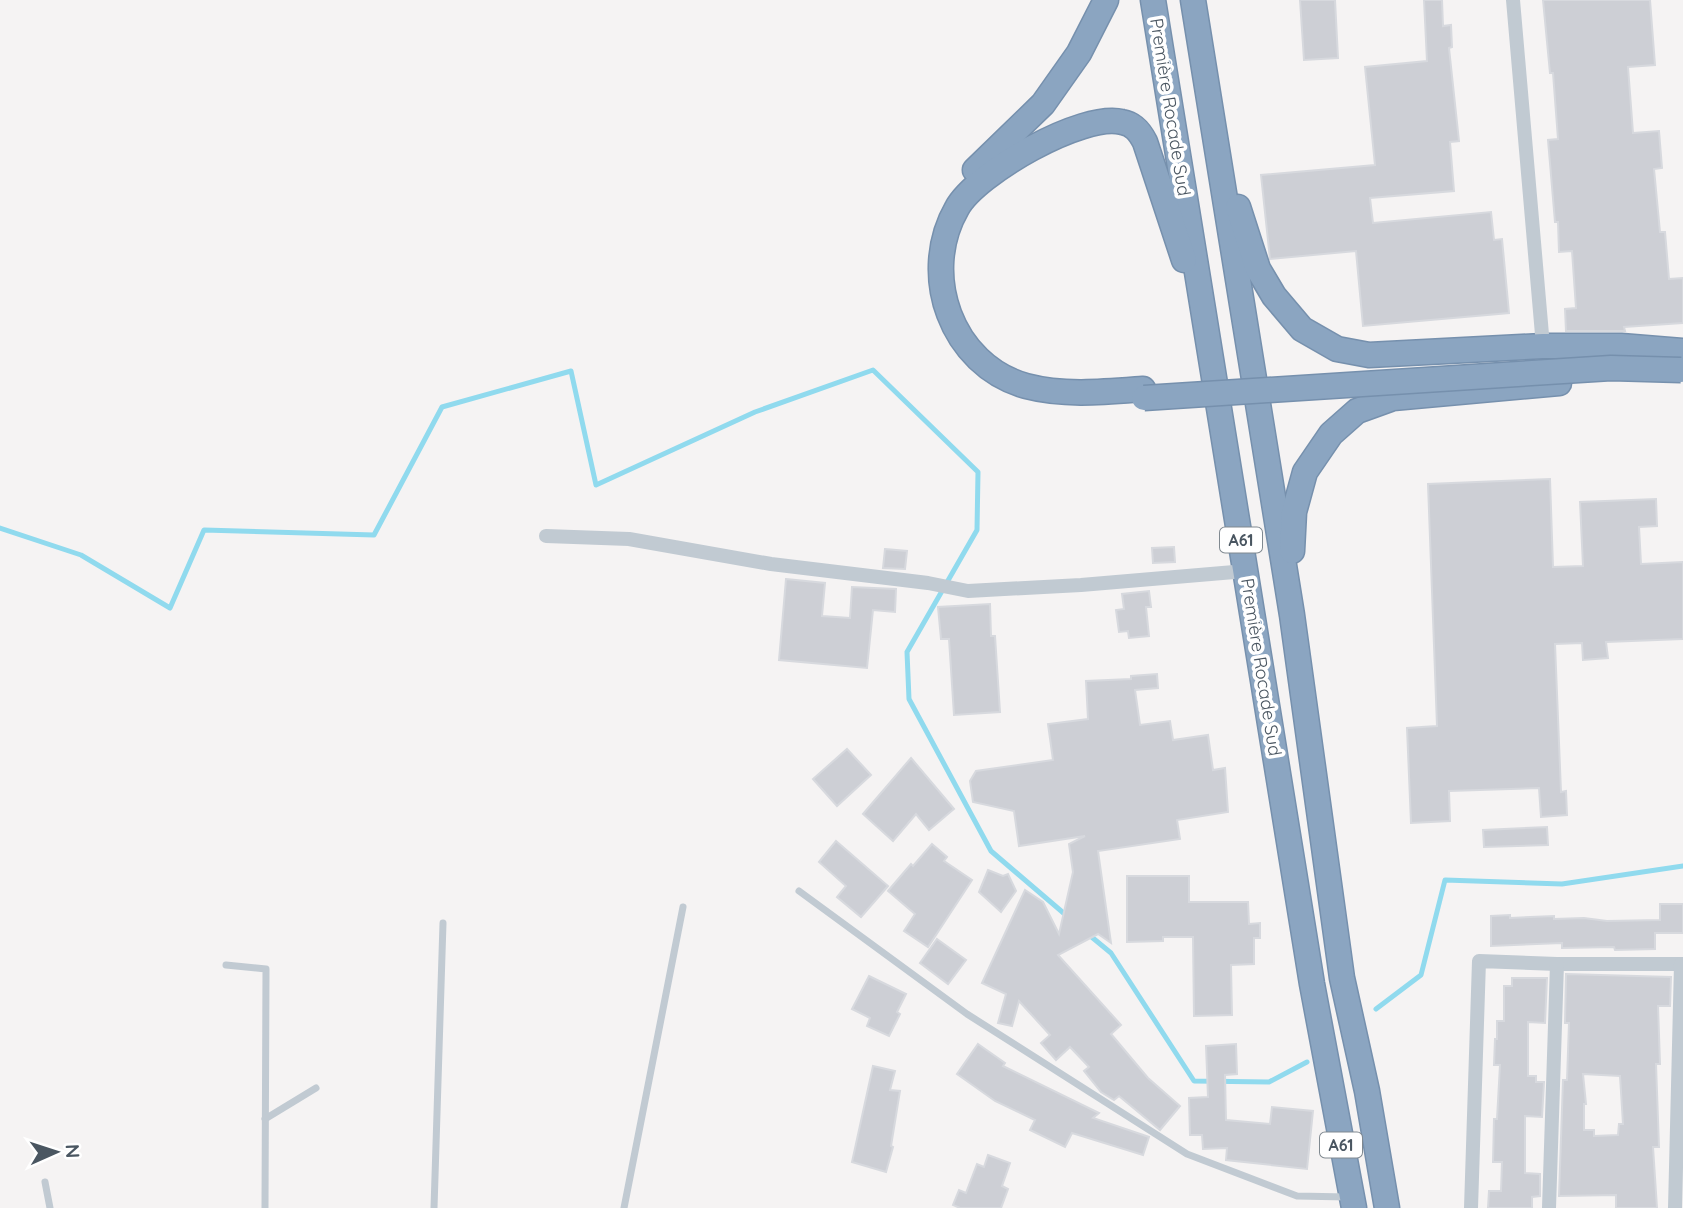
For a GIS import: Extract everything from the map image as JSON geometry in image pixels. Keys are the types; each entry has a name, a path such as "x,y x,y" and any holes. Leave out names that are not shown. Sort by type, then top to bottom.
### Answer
{"highway":[{"path":"1106,0 1079,53 1043,104 972,172 949,203 937,236 932,268 933,284 939,316 953,343 973,366 997,383 1024,394 1058,400 1103,401 1143,394"},
{"name":"Première Rocade Sud","path":"1153,0 1312,984 1353,1203"},
{"name":"Première Rocade Sud","path":"1193,0 1292,615 1342,978 1367,1091 1387,1208"},
{"path":"1202,309 1169,220 1145,142 1137,129 1123,122 1108,122 1074,130 1050,139 1005,164 962,200 945,238 941,283 953,326 979,360 1013,382 1040,389 1077,393 1143,394 1634,367 1678,360"},
{"path":"1219,163 1232,192 1258,269 1266,283 1293,320 1325,344 1349,353 1370,355 1543,346 1621,346 1678,360"},
{"path":"1292,615 1293,520 1301,484 1320,446 1357,411 1376,402 1411,396 1678,360"}],"street":[{"path":"1513,0 1543,346"},
{"path":"546,536 629,539 771,564 928,583 968,592 1081,586 1246,572"},
{"path":"1471,1208 1479,961 1682,964 1675,1208"},
{"path":"1549,1208 1557,964"}],"lane":[{"path":"799,891 967,1014 1187,1154 1297,1196 1353,1203"},
{"path":"624,1208 683,907"},
{"path":"433,1208 443,923"},
{"path":"226,965 266,969 265,1208"},
{"path":"265,1119 316,1088"},
{"path":"46,1182 50,1208"}],"building":[{"path":"1300,0 1335,0 1338,58 1304,60"},
{"path":"1424,0 1442,0 1443,26 1451,25 1452,47 1449,48 1459,141 1450,142 1454,191 1370,198 1373,223 1491,212 1494,240 1502,239 1509,313 1363,326 1356,251 1270,259 1261,175 1375,165 1365,67 1427,61"},
{"path":"1543,0 1650,0 1655,65 1628,67 1633,133 1659,131 1662,168 1654,169 1660,232 1665,232 1669,279 1683,278 1683,323 1624,327 1625,331 1566,331 1565,309 1576,308 1572,251 1559,252 1558,222 1555,222 1548,140 1558,139 1553,73 1550,73"},
{"path":"1550,479 1553,567 1583,566 1580,502 1656,499 1657,526 1639,527 1641,564 1683,562 1683,639 1606,642 1608,658 1583,660 1582,643 1555,644 1561,792 1566,791 1567,815 1541,817 1539,788 1449,791 1450,821 1411,823 1407,728 1437,726 1428,484"},
{"path":"1174,547 1175,562 1153,563 1152,548"},
{"path":"885,549 907,551 905,569 883,568"},
{"path":"786,579 825,583 822,616 850,618 852,587 896,589 895,612 873,610 867,668 779,660"},
{"path":"1149,591 1151,607 1146,607 1149,636 1129,638 1128,631 1119,632 1116,610 1124,609 1122,594"},
{"path":"990,604 1000,712 954,715 949,639 941,639 938,607"},
{"path":"1157,674 1158,688 1135,690 1140,725 1170,721 1173,740 1208,735 1213,770 1225,768 1228,812 1177,820 1180,839 1098,851 1111,943 1098,934 1058,955 1121,1025 1111,1034 1148,1078 1180,1106 1160,1130 1119,1096 1114,1100 1101,1092 1084,1071 1089,1067 1070,1047 1056,1060 1041,1043 1050,1035 1019,1001 1012,1026 998,1023 1006,994 982,983 1025,890 1043,902 1059,934 1073,872 1069,844 1085,836 1019,846 1014,811 973,802 970,781 976,771 1053,760 1048,724 1088,719 1086,681 1131,679 1131,676"},
{"path":"847,749 871,775 837,806 813,779"},
{"path":"911,758 954,809 929,830 916,814 893,841 863,814"},
{"path":"1547,827 1548,845 1484,847 1483,830"},
{"path":"836,841 888,886 861,917 837,897 846,886 819,862"},
{"path":"932,844 947,857 944,861 972,880 928,947 904,931 915,914 888,891"},
{"path":"988,870 1003,876 1008,874 1016,891 1001,912 979,892"},
{"path":"1127,876 1189,876 1189,902 1248,902 1249,924 1260,923 1260,938 1254,938 1254,964 1231,965 1232,1015 1194,1016 1193,937 1163,937 1163,941 1127,942"},
{"path":"1660,904 1683,904 1683,933 1655,933 1655,949 1562,948 1562,943 1491,946 1491,916 1554,916 1554,919 1584,918 1607,921 1660,920"},
{"path":"937,939 966,960 948,984 920,963"},
{"path":"1566,974 1671,977 1670,1006 1658,1006 1660,1064 1656,1064 1659,1147 1653,1147 1657,1208 1616,1208 1616,1195 1559,1196 1563,1080 1567,1080 1569,1023 1565,1023","holes":["1583,1074 1620,1076 1623,1124 1619,1124 1618,1135 1594,1136 1594,1130 1584,1130 1586,1104"]},
{"path":"869,976 906,994 889,1036 867,1026 870,1018 852,1009"},
{"path":"1512,978 1547,978 1545,1023 1528,1022 1528,1076 1536,1076 1536,1082 1544,1082 1542,1117 1525,1116 1525,1173 1540,1174 1540,1196 1532,1197 1532,1208 1488,1208 1489,1191 1501,1191 1502,1162 1493,1162 1500,1065 1494,1065 1495,1039 1497,1021 1504,1021 1504,986 1512,986"},
{"path":"978,1044 1005,1063 1003,1066 1099,1113 1093,1118 1149,1137 1143,1155 1072,1133 1065,1147 1030,1130 1035,1120 995,1101 957,1074"},
{"path":"1236,1044 1237,1074 1225,1075 1226,1120 1270,1124 1272,1107 1313,1111 1307,1169 1226,1160 1227,1148 1203,1149 1202,1135 1190,1135 1189,1098 1208,1097 1206,1046"},
{"path":"873,1066 895,1071 890,1090 900,1091 891,1146 893,1147 886,1172 852,1162"},
{"path":"988,1155 1010,1163 1002,1186 1008,1189 1001,1208 960,1208 953,1205 959,1190 966,1193 977,1164 984,1167"}],"waterway":[{"path":"0,528 81,555 170,608 204,530 374,535 442,407 571,371 596,485 755,412 873,370 978,472 977,530 907,652 909,699 991,851 1067,916"},
{"path":"1376,1009 1421,975 1445,880 1562,884 1683,866"},
{"path":"1088,934 1111,953 1194,1081 1269,1082 1307,1062"}]}
